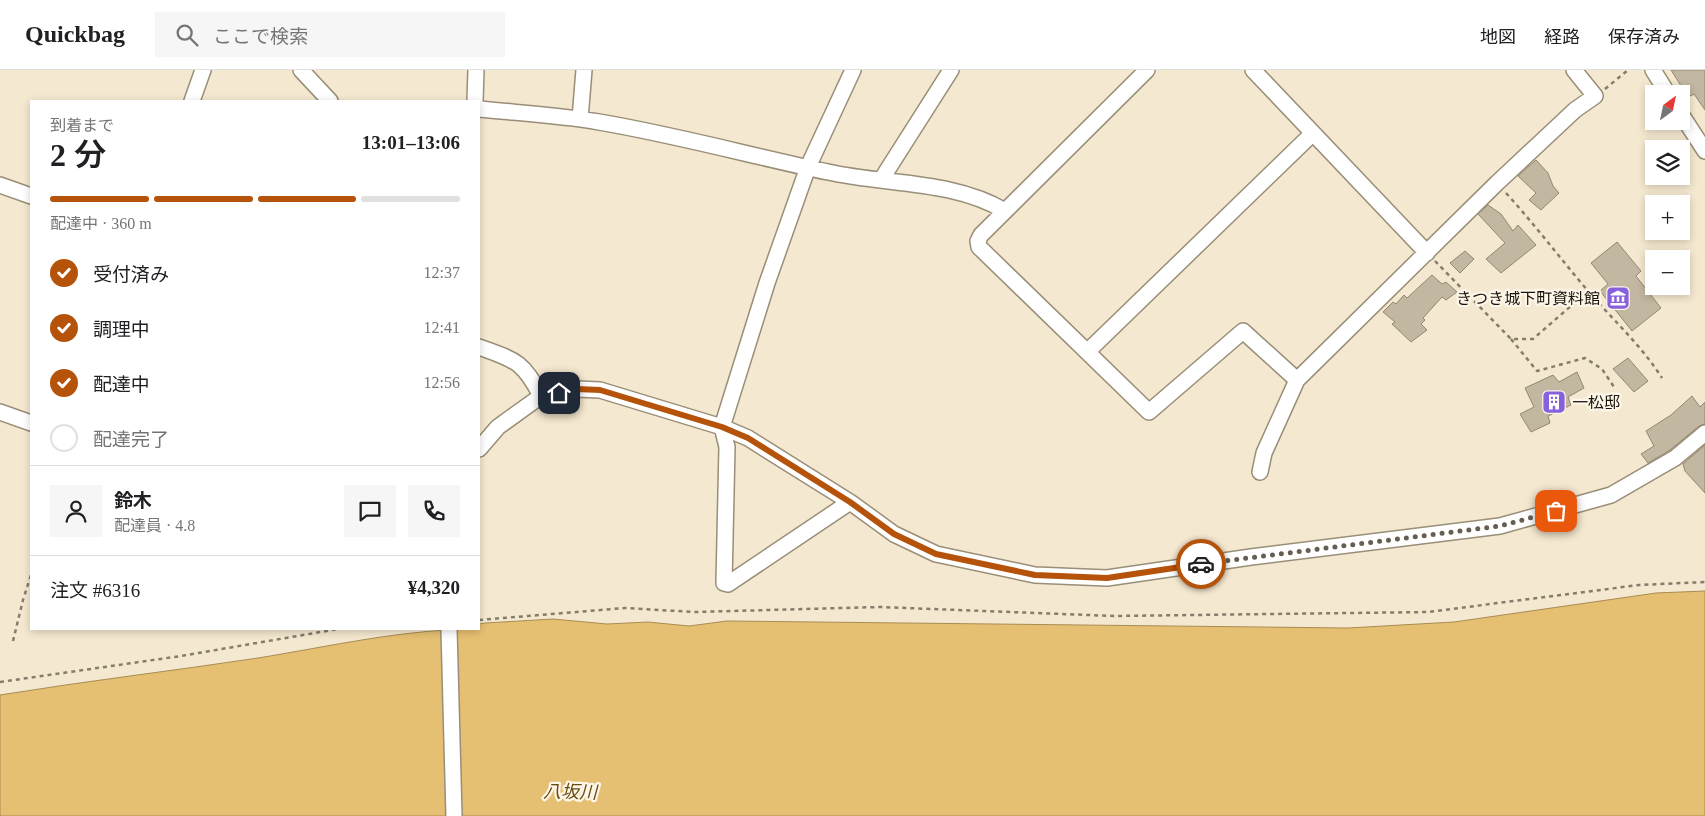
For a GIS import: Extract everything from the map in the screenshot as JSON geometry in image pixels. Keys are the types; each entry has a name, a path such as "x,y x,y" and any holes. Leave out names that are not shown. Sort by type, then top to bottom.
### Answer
{"street":[{"path":"192,100 203,70"},
{"path":"301,70 329,100"},
{"path":"476,70 476,100"},
{"path":"580,119 584,70"},
{"path":"850,502 728,584 724,583 727,447 722,427 768,283 808,167 853,70"},
{"path":"881,180 951,70"},
{"path":"1147,70 981,235 978,241 979,247 1149,412 1243,331 1297,380"},
{"path":"1260,472 1264,453 1297,380 1497,183 1576,110 1596,96 1574,70"},
{"path":"1653,70 1662,85"},
{"path":"1255,71 1312,134 1426,253"},
{"path":"480,109 580,119 631,128 808,167 955,192 993,204 1005,211"},
{"path":"1690,128 1705,151"},
{"path":"1087,352 1312,134"},
{"path":"0,185 30,196"},
{"path":"480,347 510,358 529,373 541,396"},
{"path":"480,448 498,426 541,396 577,389 600,390 722,427 748,438 850,502 894,534 936,554 1035,575 1107,578 1251,557 1500,526 1611,495 1675,458 1705,433"},
{"path":"0,412 30,423"},
{"path":"449,630 454,816"}],"path":[{"path":"1596,96 1628,70"},
{"path":"1497,183 1543,233 1588,291 1648,356 1662,378"},
{"path":"1426,253 1511,339 1537,371 1585,358 1602,369 1614,387"},
{"path":"1511,339 1533,339 1588,291"},
{"path":"13,641 30,578"},
{"path":"480,620 625,608 694,612 880,607 1114,616 1428,612 1639,584 1705,582"},
{"path":"0,682 181,656 332,630"}],"water":[{"name":"八坂川","path":"1705,591 1705,816 0,816 0,695 258,658 396,635 451,630 480,630 480,624 485,623 553,619 607,624 648,622 689,626 727,621 1348,628 1454,622 1656,593"}],"building":[{"path":"1671,70 1705,70 1705,110 1694,94 1690,96 1690,85 1680,85"},
{"path":"1536,160 1548,173 1553,186 1559,193 1541,210 1529,200 1536,193 1518,176"},
{"path":"1488,205 1501,214 1513,231 1518,225 1536,245 1501,273 1486,259 1505,243 1478,214"},
{"path":"1617,242 1641,271 1636,276 1645,288 1645,295 1651,295 1661,308 1632,331 1600,291 1608,284 1591,263"},
{"path":"1465,251 1474,259 1460,273 1450,263"},
{"path":"1432,275 1442,284 1446,282 1457,292 1446,300 1442,297 1423,318 1425,320 1421,324 1427,330 1411,342 1392,324 1395,322 1383,312 1393,302 1396,304 1404,295 1407,298"},
{"path":"1628,358 1648,381 1634,392 1613,369"},
{"name":"一松邸","path":"1577,372 1584,388 1568,397 1571,405 1548,416 1550,423 1531,432 1520,414 1534,407 1525,388 1553,375 1559,382"},
{"path":"1692,396 1700,407 1705,402 1705,424 1699,426 1670,450 1648,463 1641,454 1654,446 1646,431 1671,415"},
{"path":"1705,445 1705,493 1685,471 1683,464"}],"way so far":[{"path":"1201,564 1500,526 1556,511"}],"place":[{"name":"きつき城下町資料館","path":"1618,298"},
{"name":"一松邸","path":"1554,402"}],"route":[{"path":"559,393 577,389 600,390 722,427 748,438 850,502 894,534 936,554 1035,575 1107,578 1201,564"}]}
